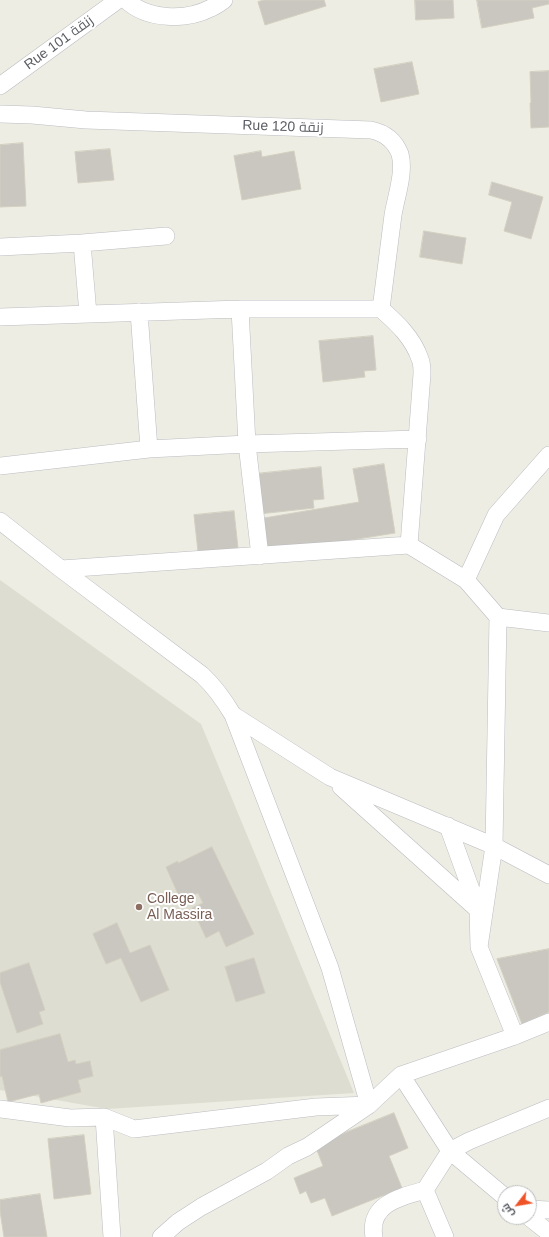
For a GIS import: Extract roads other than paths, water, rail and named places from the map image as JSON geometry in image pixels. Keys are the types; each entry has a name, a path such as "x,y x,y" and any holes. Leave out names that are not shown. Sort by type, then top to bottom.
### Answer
{"street":[{"name":"Rue 101 زنقة","path":"0,86 118,0"},
{"path":"126,0 130,4 142,10 157,15 175,16 192,15 211,8 224,0"},
{"name":"Rue 120 زنقة","path":"0,114 32,115 86,120 371,130 381,132 396,145 400,155 401,164 381,309"},
{"path":"0,247 82,243 166,236"},
{"path":"82,243 88,314"},
{"path":"240,309 247,444 260,556"},
{"path":"0,317 240,309 381,309 402,328 413,344 420,359 422,374 409,545"},
{"path":"139,312 150,449"},
{"path":"0,466 150,449 247,444 418,439"},
{"path":"466,580 496,515 549,455"},
{"path":"0,522 202,675 220,694 233,715 330,968 369,1105"},
{"path":"61,569 409,545 466,580 498,617 494,846 479,947"},
{"path":"498,617 549,623"},
{"path":"233,715 330,778 478,909"},
{"path":"330,778 494,846 549,875"},
{"path":"448,826 478,909 479,947 515,1036"},
{"path":"161,1237 178,1222 195,1211 267,1171 288,1156 307,1147 369,1105 401,1075 515,1036 549,1022"},
{"path":"401,1075 450,1151 497,1190"},
{"path":"0,1109 70,1118 104,1117 134,1129 316,1107 369,1105"},
{"path":"374,1237 372,1230 376,1217 382,1208 388,1202 425,1190 450,1151 469,1141 549,1108"},
{"path":"104,1117 112,1237"},
{"path":"425,1190 445,1237"},
{"path":"537,1209 549,1210"},
{"path":"537,1223 549,1233"}],"place":[{"name":"College Al Massira","path":"139,907"}]}
